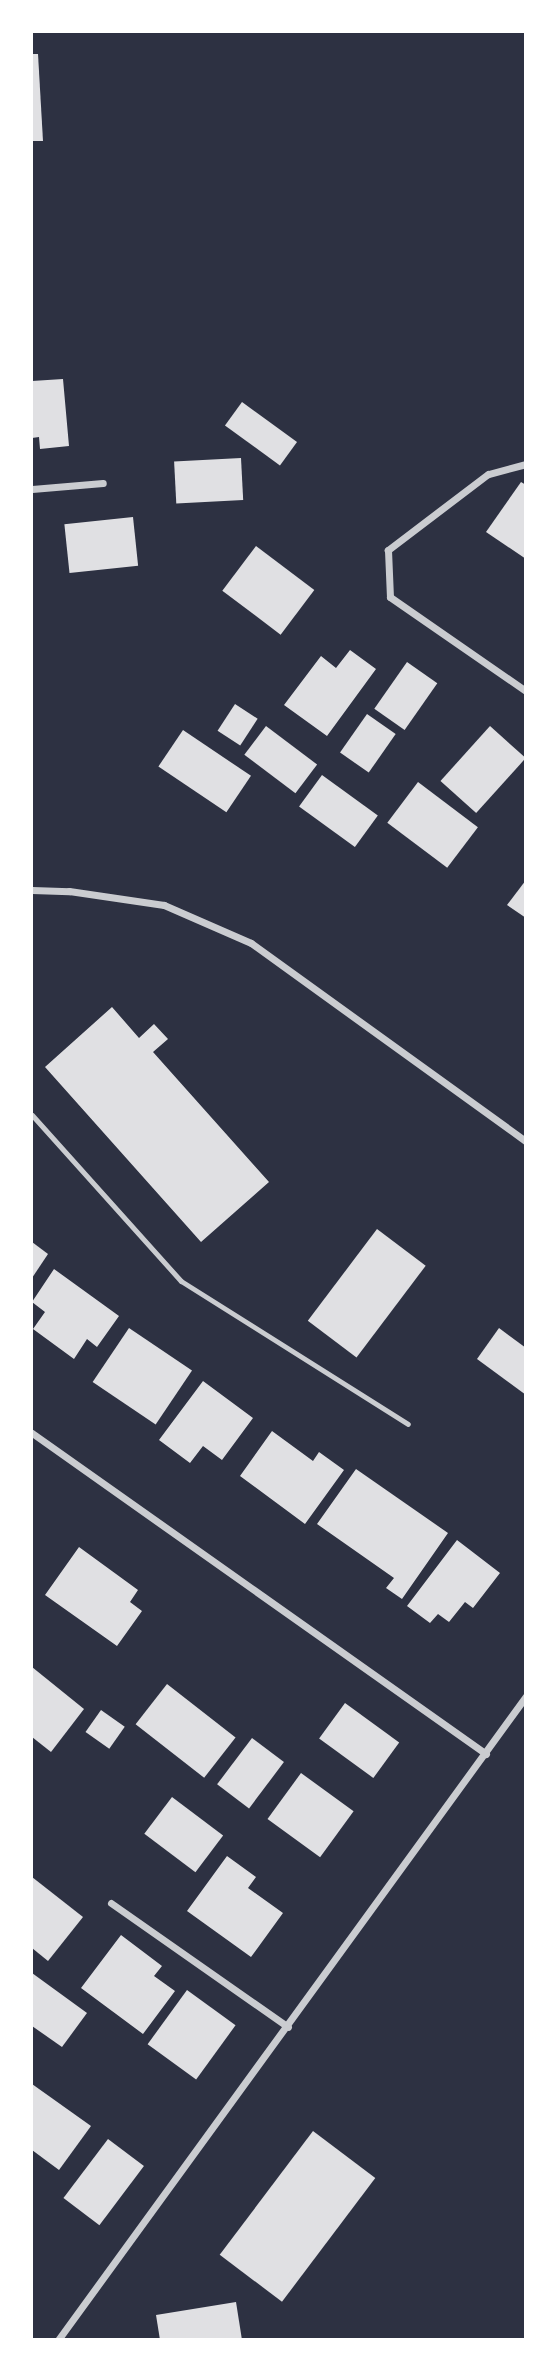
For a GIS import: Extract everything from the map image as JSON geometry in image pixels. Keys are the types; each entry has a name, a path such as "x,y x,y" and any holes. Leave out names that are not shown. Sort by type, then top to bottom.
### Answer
{"street":[{"path":"526,464 488,474 388,550 390,597 526,691"},
{"path":"32,489 103,482"},
{"path":"32,890 69,891 164,905 251,943 526,1140"},
{"path":"32,1433 486,1754"},
{"path":"58,2340 526,1696"},
{"path":"111,1903 288,2027"}],"lane":[{"path":"32,1115 181,1281 408,1424"}],"building":[{"path":"32,54 38,54 43,141 32,141"},
{"path":"63,379 69,446 40,449 39,437 32,438 32,381"},
{"path":"242,402 297,442 280,465 225,425"},
{"path":"241,458 243,500 176,503 174,462"},
{"path":"521,482 526,485 526,559 486,532"},
{"path":"133,517 138,566 69,573 64,524"},
{"path":"256,546 314,590 281,635 222,591"},
{"path":"350,650 376,669 327,736 284,705 321,656 336,668"},
{"path":"407,662 437,683 405,730 374,709"},
{"path":"235,704 258,719 240,746 218,731"},
{"path":"367,714 396,734 369,773 340,753"},
{"path":"266,726 317,765 295,793 244,755"},
{"path":"490,726 526,758 476,813 440,781"},
{"path":"183,730 251,776 226,812 158,766"},
{"path":"322,775 378,816 355,847 299,807"},
{"path":"418,782 478,827 447,868 387,823"},
{"path":"526,880 526,918 507,905"},
{"path":"112,1007 139,1038 154,1024 168,1039 153,1052 269,1182 201,1242 45,1067"},
{"path":"377,1229 426,1266 357,1358 308,1321"},
{"path":"32,1242 48,1254 32,1278"},
{"path":"54,1269 119,1316 97,1347 87,1339 74,1359 33,1329 45,1312 32,1302"},
{"path":"129,1328 192,1370 156,1424 93,1382"},
{"path":"499,1328 526,1348 526,1395 477,1359"},
{"path":"203,1381 253,1418 222,1460 203,1446 190,1463 159,1440"},
{"path":"272,1431 313,1461 319,1452 344,1470 305,1524 240,1476"},
{"path":"356,1469 448,1533 402,1599 386,1588 394,1578 317,1524"},
{"path":"457,1540 500,1573 473,1608 465,1602 449,1622 438,1614 430,1623 407,1606"},
{"path":"79,1547 138,1590 130,1602 142,1611 117,1646 45,1595"},
{"path":"32,1667 84,1709 51,1752 32,1737"},
{"path":"167,1684 236,1738 204,1778 136,1724"},
{"path":"345,1703 399,1742 373,1778 319,1739"},
{"path":"101,1710 125,1727 109,1749 86,1732"},
{"path":"252,1738 284,1762 249,1808 217,1784"},
{"path":"301,1773 354,1811 320,1857 267,1819"},
{"path":"172,1797 223,1836 195,1872 144,1834"},
{"path":"227,1856 256,1877 248,1888 283,1913 251,1957 187,1911"},
{"path":"32,1877 83,1917 48,1961 32,1948"},
{"path":"121,1935 162,1966 154,1976 175,1991 143,2034 81,1988"},
{"path":"32,1973 87,2013 62,2047 32,2026"},
{"path":"187,1990 236,2025 196,2079 148,2044"},
{"path":"32,2084 91,2126 59,2170 32,2150"},
{"path":"313,2131 375,2178 282,2302 220,2255"},
{"path":"108,2139 144,2166 99,2225 63,2198"},
{"path":"236,2302 242,2340 160,2340 156,2315"}]}
